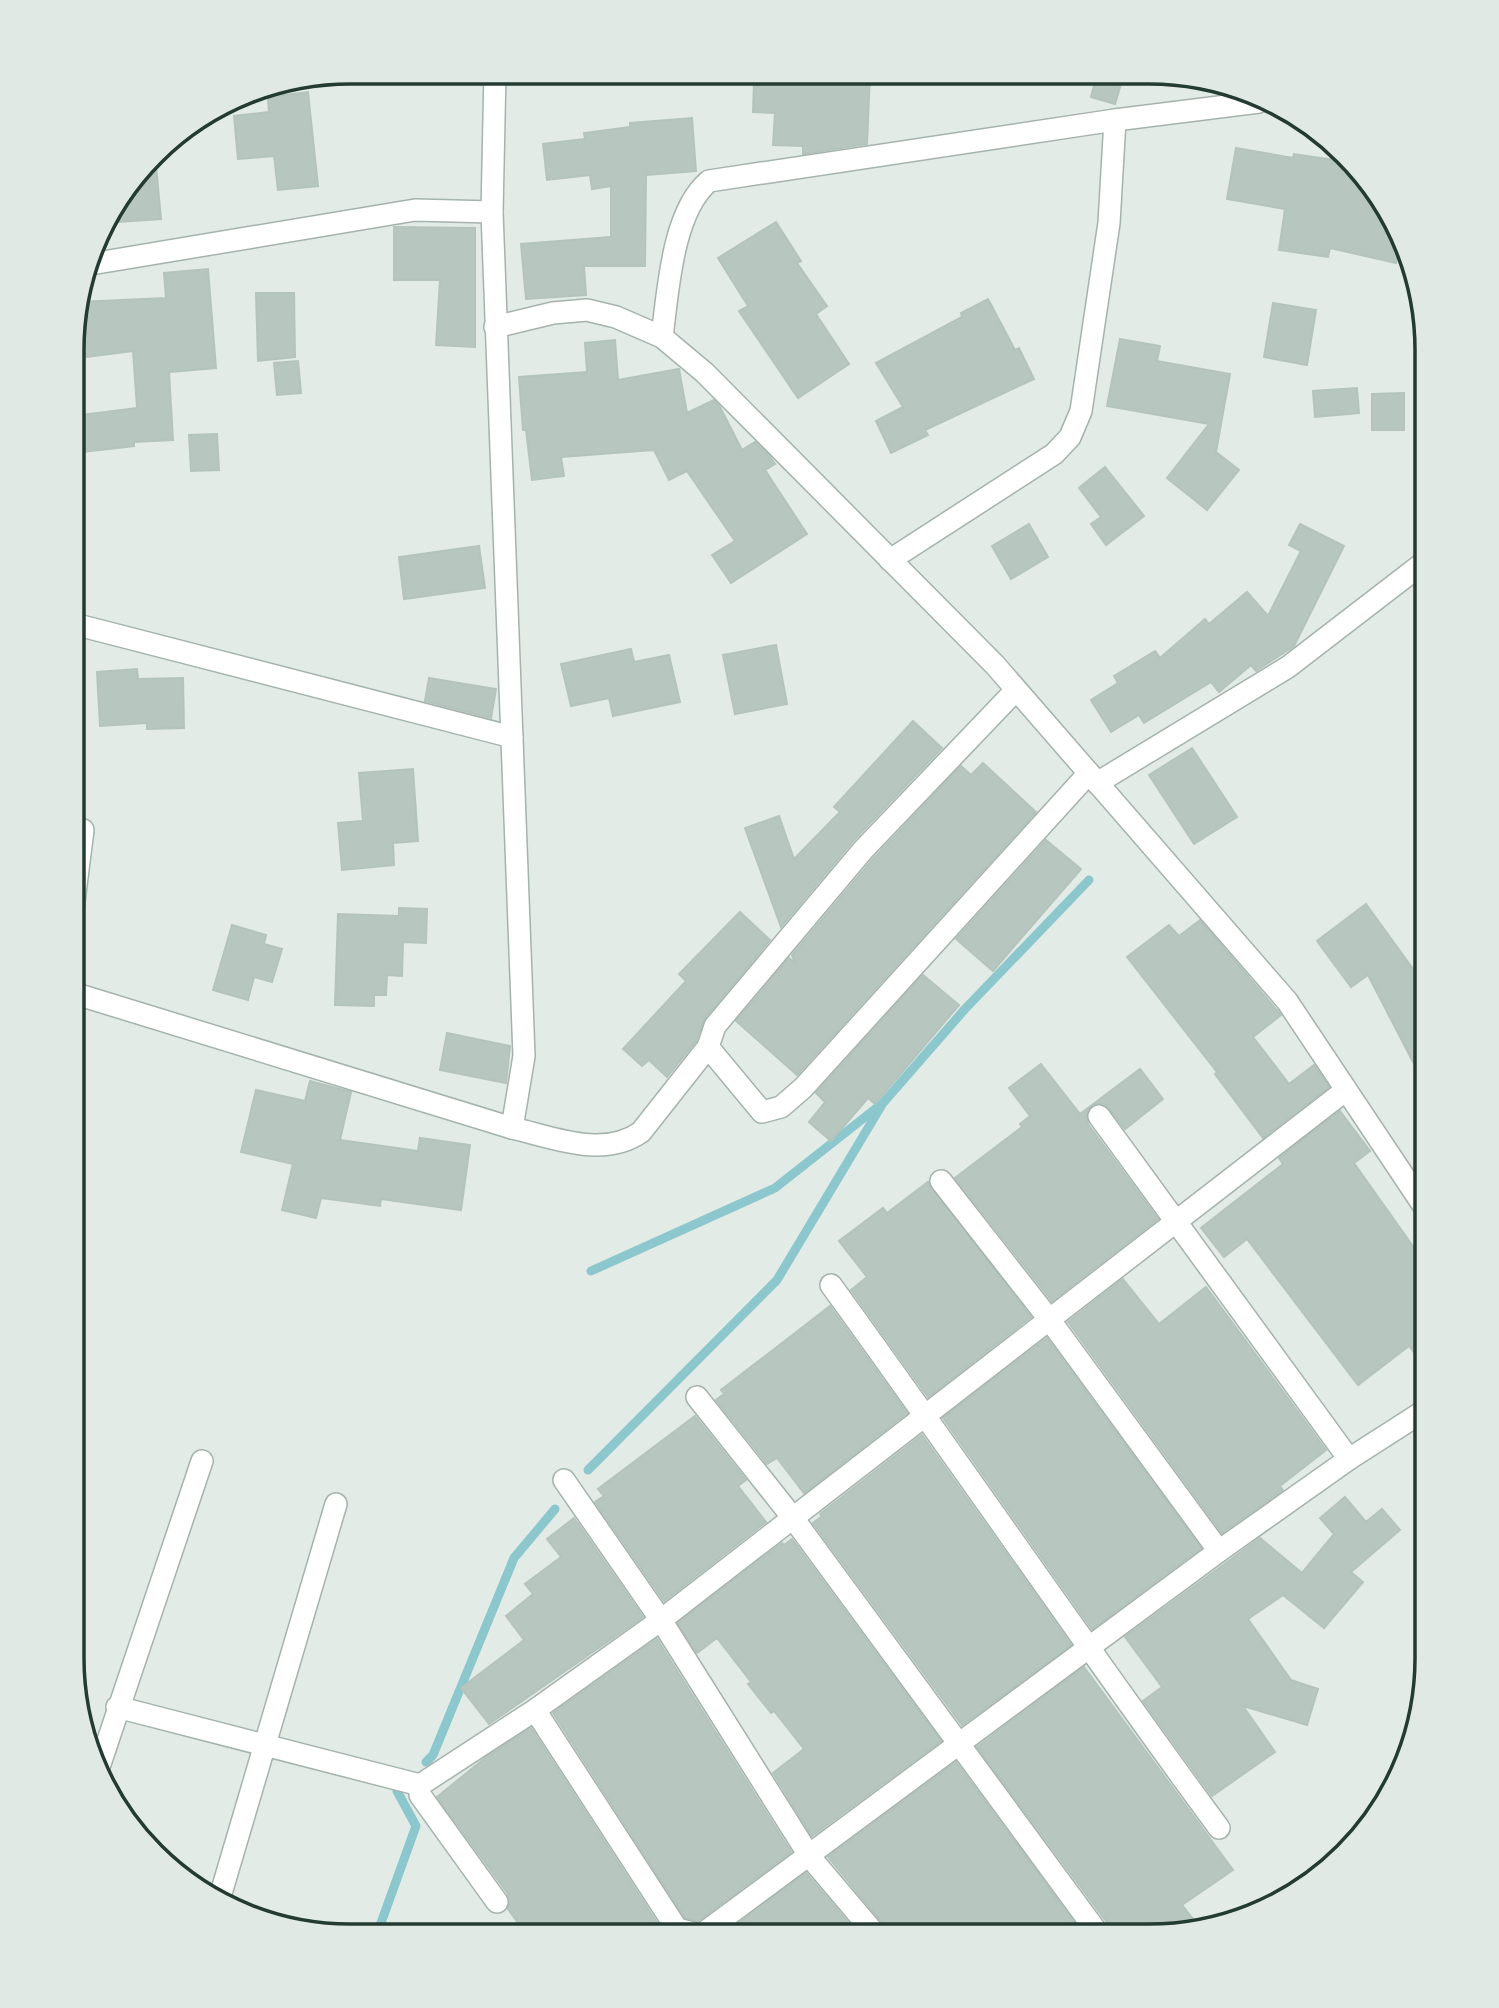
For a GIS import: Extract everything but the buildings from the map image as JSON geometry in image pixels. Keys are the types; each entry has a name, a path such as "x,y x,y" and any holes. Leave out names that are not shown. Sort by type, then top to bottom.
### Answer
{"street":[{"path":"495,84 492,212 495,327 524,1056 512,1128"},
{"path":"662,337 673,249 700,189 709,181 1115,120 1249,103"},
{"path":"890,559 1054,454 1070,437 1081,411 1109,223 1115,120"},
{"path":"99,263 415,211 492,212"},
{"path":"495,327 553,313 587,310 616,317 662,337 705,373 1016,690 1287,1001 1415,1193"},
{"path":"708,1047 762,1112 781,1107 812,1078 1093,778 1288,667 1415,569"},
{"path":"84,627 512,737"},
{"path":"84,996 512,1128 579,1144 603,1146 630,1139 640,1132 708,1047 715,1026 863,850 1016,690"},
{"path":"117,1707 419,1785 535,1710 661,1620 1346,1090"},
{"path":"1098,1116 1349,1459"},
{"path":"941,1181 1049,1319 1219,1551"},
{"path":"831,1286 925,1415 1087,1649 1219,1828"},
{"path":"697,1397 793,1518 1091,1924"},
{"path":"716,1924 1219,1551 1349,1459 1415,1417"},
{"path":"102,1755 202,1461"},
{"path":"564,1480 661,1620 810,1857 866,1924"},
{"path":"222,1890 336,1504"},
{"path":"535,1710 674,1924"},
{"path":"419,1785 420,1795 497,1902"}],"waterway":[{"path":"588,1470 777,1280 883,1103 965,1009 1089,880"},
{"path":"591,1271 775,1188 879,1106"},
{"path":"426,1762 433,1755 514,1558 555,1509"},
{"path":"381,1924 416,1826 397,1791"}]}
